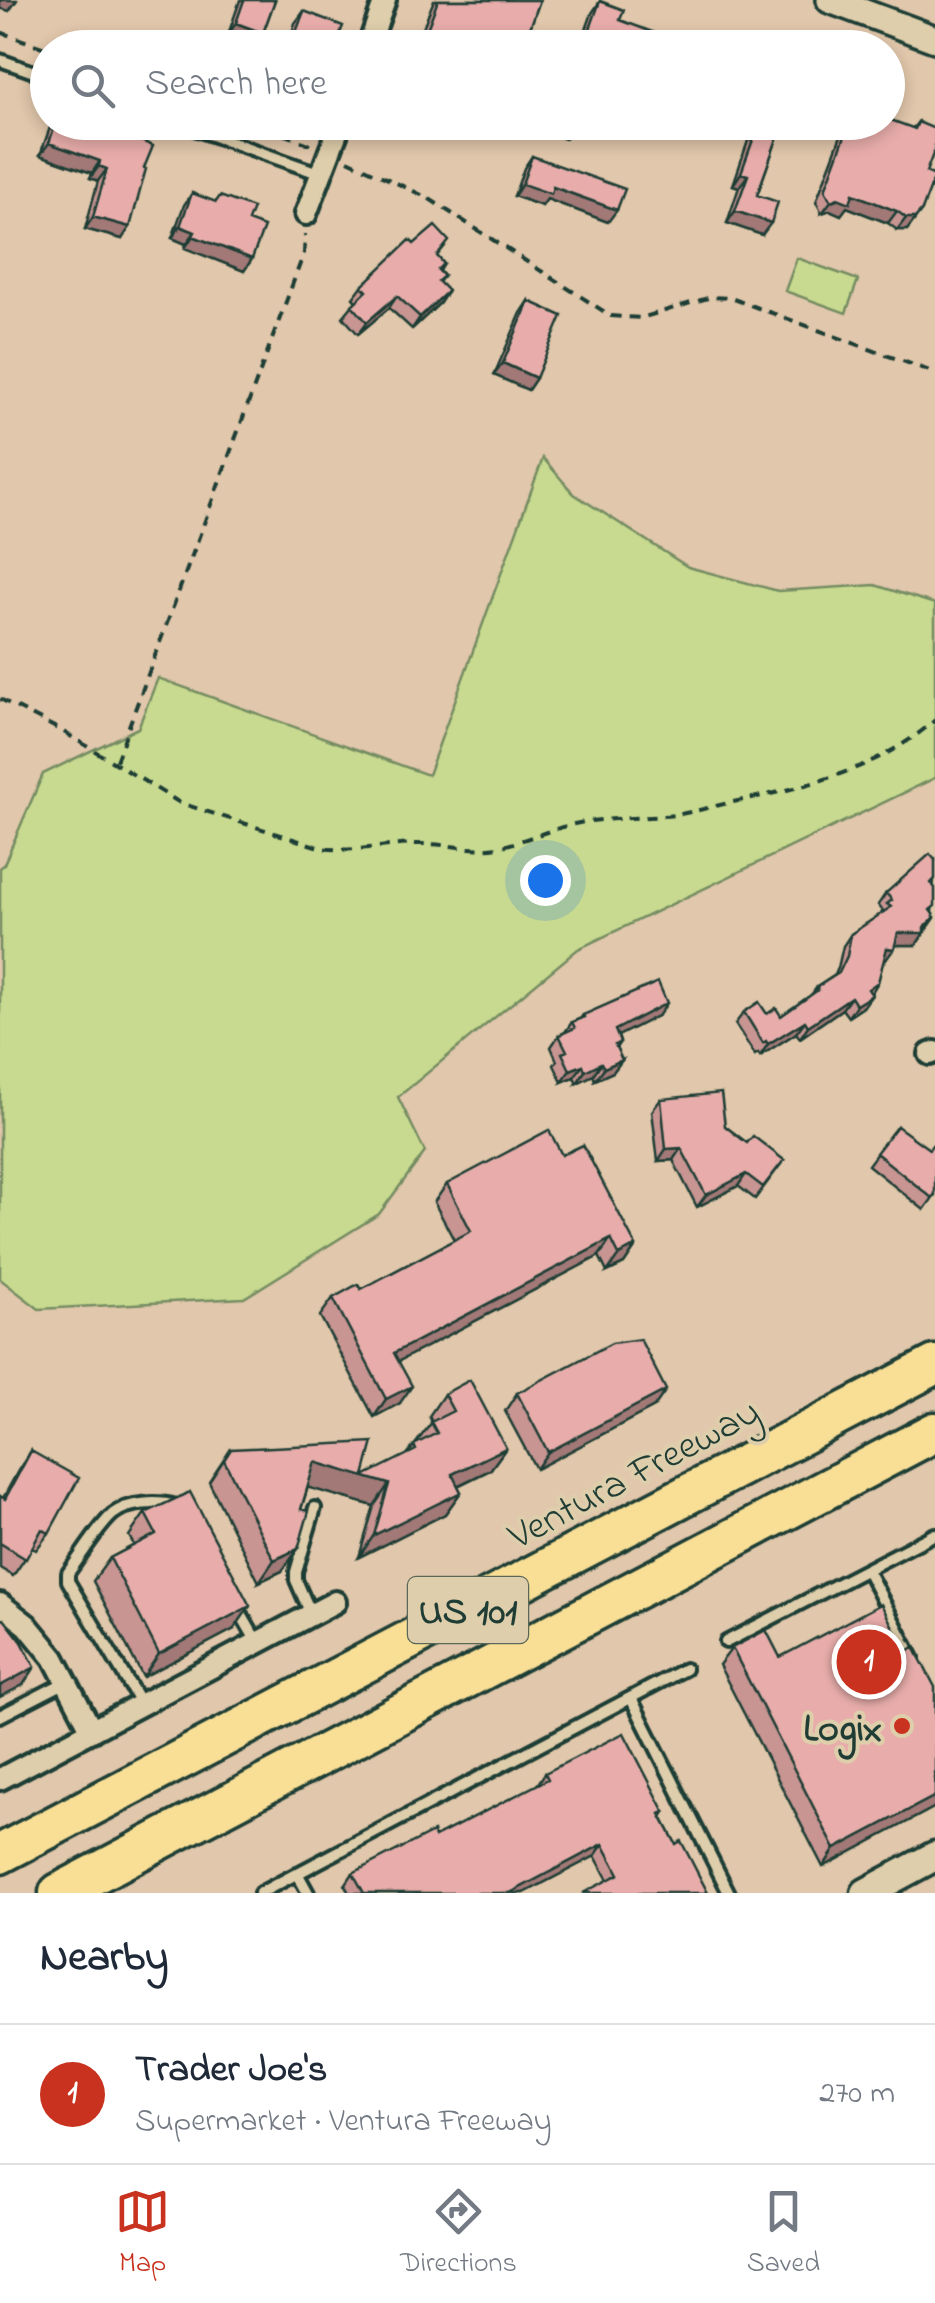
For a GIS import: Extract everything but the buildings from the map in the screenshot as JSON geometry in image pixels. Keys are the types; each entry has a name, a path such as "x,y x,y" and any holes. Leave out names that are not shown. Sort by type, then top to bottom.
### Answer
{"highway":[{"name":"Ventura Freeway","path":"0,1854 935,1365"},
{"name":"US 101","path":"59,1893 935,1432"}],"main road":[{"path":"866,1893 935,1856"}],"street":[{"path":"374,30 385,0"},
{"path":"830,0 935,39"},
{"path":"306,214 334,140"},
{"path":"0,1779 335,1602"},
{"path":"0,1604 26,1625 54,1658 92,1731"}],"lane":[{"path":"0,60 30,71"},
{"path":"226,140 321,174"},
{"path":"142,1704 68,1581 68,1573 114,1512 135,1505 165,1503 180,1507 187,1518"},
{"path":"312,1615 296,1572 316,1508"},
{"path":"726,1642 935,1534"},
{"path":"867,1570 920,1671"},
{"path":"230,1594 258,1643"},
{"path":"260,1893 684,1669"},
{"path":"0,1716 66,1682"},
{"path":"631,1698 729,1893"},
{"path":"296,1872 308,1893"}],"path":[{"path":"0,32 30,43"},
{"path":"298,140 428,198 610,316 641,318 711,297 731,298 935,373"},
{"path":"115,763 304,253 306,214"},
{"path":"0,700 62,731 180,803 341,851 430,844 472,850 501,846 559,827 675,814 784,792 850,770 915,738 935,720"}],"green space":[{"path":"797,258 858,280 846,313 785,291"},
{"path":"543,458 574,494 688,567 778,591 875,585 935,604 935,778 578,949 398,1097 425,1152 379,1214 244,1298 39,1309 0,1279 0,868 43,774 138,728 158,678 428,775"}],"place":[{"name":"Trader Joe's","path":"869,1662"},
{"name":"Logix","path":"902,1726"}]}
